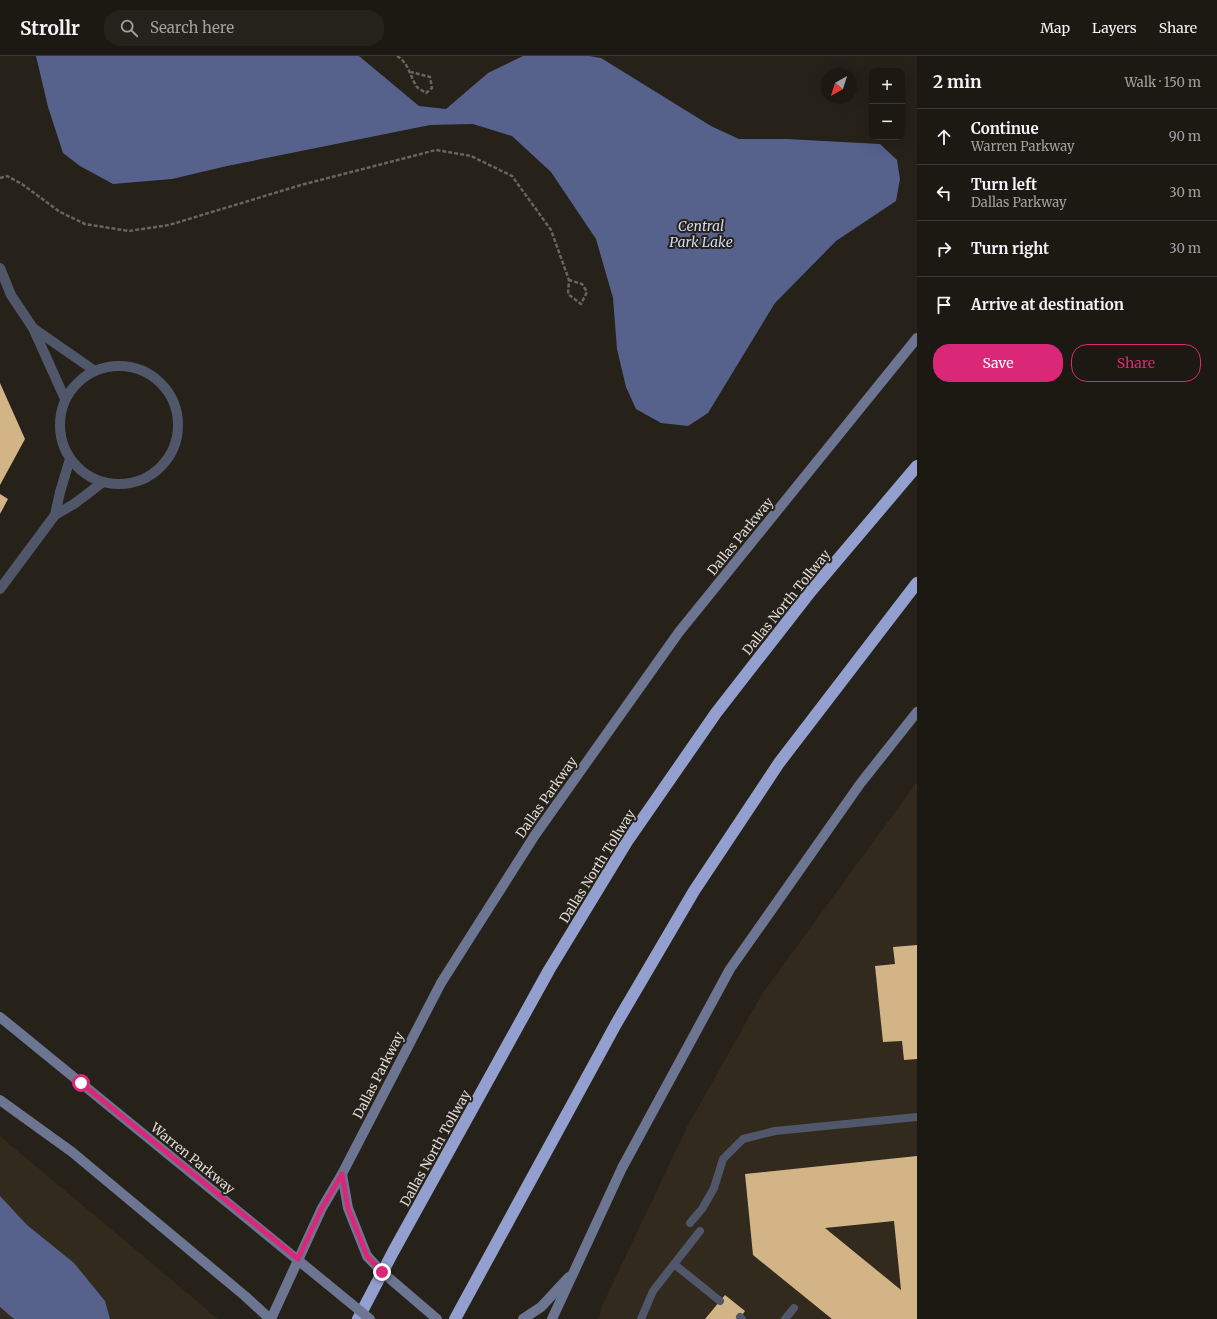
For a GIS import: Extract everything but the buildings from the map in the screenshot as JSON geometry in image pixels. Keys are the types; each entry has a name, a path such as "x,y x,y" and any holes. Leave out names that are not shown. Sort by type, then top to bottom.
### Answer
{"highway":[{"name":"Dallas North Tollway","path":"358,1319 393,1252 549,970 628,840 721,707 811,592 917,466"},
{"path":"455,1319 616,1024 694,891 779,763 917,583"}],"main road":[{"name":"Dallas Parkway","path":"271,1319 322,1208 342,1174 441,983 535,835 679,632 917,338"},
{"path":"552,1319 622,1168 730,969 860,784 917,712"},
{"name":"Warren Parkway","path":"0,1017 370,1319"},
{"path":"0,1100 72,1152 271,1319"},
{"path":"342,1174 348,1208 367,1256 382,1272 438,1319"},
{"path":"524,1319 541,1307 575,1270"}],"street":[{"path":"0,268 11,295 33,328 65,399"},
{"path":"33,328 95,370"},
{"path":"112,366 129,367 146,372 160,382 170,396 177,412 178,430 174,446 166,462 153,474 138,482 120,484 103,482 85,474 70,459 61,440 59,419 65,399 72,387 95,370 112,366"},
{"path":"55,515 70,459"},
{"path":"0,589 55,515 74,504 103,482"}],"lane":[{"path":"690,1223 702,1209 714,1188 723,1159 743,1139 776,1131 917,1117"},
{"path":"641,1319 653,1291 700,1231"},
{"path":"674,1264 720,1301"},
{"path":"785,1319 794,1308"}],"path":[{"path":"397,56 411,72 418,87 426,93 432,88 430,76 411,72"},
{"path":"0,178 7,176 22,184 60,212 85,224 129,231 169,225 301,184 436,150 471,156 512,176 551,230 569,280 568,294 581,304 587,292 582,284 569,280"}],"shaded area":[{"path":"917,782 917,1319 599,1319 602,1306 687,1127 762,994"},
{"path":"0,1136 218,1319 0,1319"}],"water":[{"name":"Central Park Lake","path":"36,56 359,56 419,106 446,109 488,73 523,56 589,56 601,58 711,126 739,139 787,139 880,144 897,160 900,179 896,201 836,241 775,303 708,413 688,426 661,423 636,409 626,387 617,349 613,298 596,239 551,172 512,136 473,124 430,125 227,166 172,179 113,184 80,166 63,153 48,107"},
{"path":"0,1196 27,1225 74,1263 105,1301 110,1319 14,1319 0,1307"}],"route":[{"path":"81,1083 298,1259 322,1208 342,1174 348,1208 367,1256 382,1272"}]}
